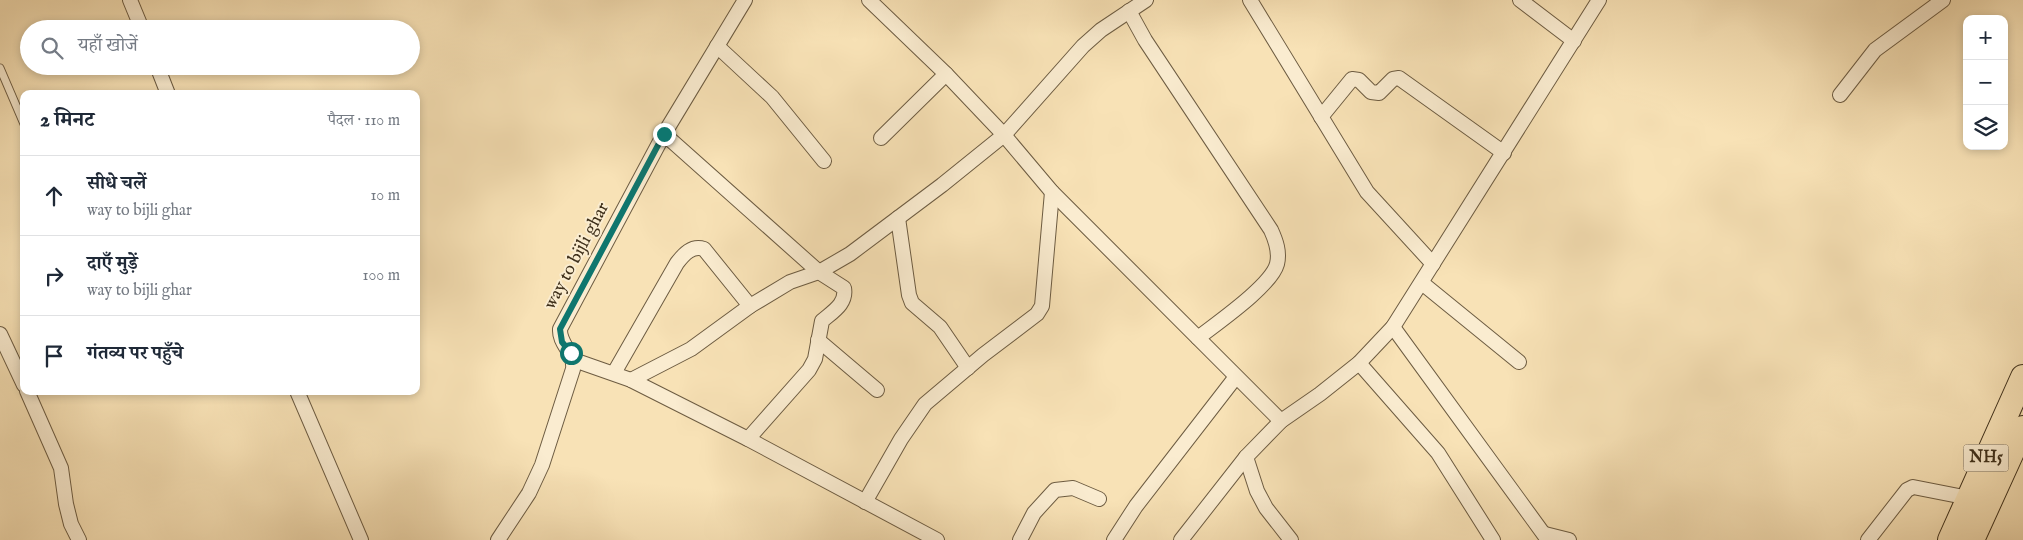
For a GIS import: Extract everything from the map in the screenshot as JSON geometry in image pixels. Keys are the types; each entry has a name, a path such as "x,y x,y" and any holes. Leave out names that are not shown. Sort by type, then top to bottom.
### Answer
{"highway":[{"name":"NH5","path":"1950,540 2023,377"},
{"name":"NH5","path":"1972,540 2023,428"}],"street":[{"path":"130,0 138,20"},
{"name":"way to bijli ghar","path":"574,360 559,336 560,329 664,134 745,0"},
{"path":"869,0 946,74 1004,135 1052,192 1281,421"},
{"path":"631,380 691,349 750,306 790,282 819,272 850,254 1004,135 1083,46 1101,30 1146,0"},
{"path":"1250,0 1367,192 1433,264"},
{"path":"1520,0 1574,41"},
{"path":"1182,540 1246,457 1281,421 1320,394 1359,363 1393,327 1599,0"},
{"path":"1840,94 1876,50 1944,0"},
{"path":"1129,12 1145,40 1271,230 1277,243 1277,264 1264,284 1198,338"},
{"path":"717,46 772,97 824,161"},
{"path":"880,138 946,74"},
{"path":"161,75 166,90"},
{"path":"1321,117 1352,79 1359,80 1371,92 1379,92 1393,79 1399,78 1504,153"},
{"path":"664,134 819,272 844,288 845,295 842,303 822,321 815,359 809,370 748,439"},
{"path":"865,502 915,417 925,404 1037,314 1042,306 1052,192"},
{"path":"898,218 909,295 912,303 940,327 968,368"},
{"path":"614,373 676,263 691,250 698,247 704,249 750,306"},
{"path":"1422,283 1520,362"},
{"path":"1393,327 1546,537 1569,540"},
{"path":"0,334 20,376"},
{"path":"818,340 877,390"},
{"path":"498,540 529,493 542,465 573,369 574,360 631,380 748,439 937,540"},
{"path":"1359,363 1438,453 1493,540"},
{"path":"1114,540 1136,506 1236,378"},
{"path":"29,395 61,468 66,504 71,524 79,540"},
{"path":"299,395 361,540"},
{"path":"1246,457 1257,491 1266,508 1291,540"},
{"path":"1868,540 1907,490 1913,487 1969,498"},
{"path":"1020,540 1034,513 1054,490 1073,488 1099,499"}],"lane":[{"path":"0,68 20,115"}],"route":[{"path":"571,353 559,336 560,329 664,134"}]}
